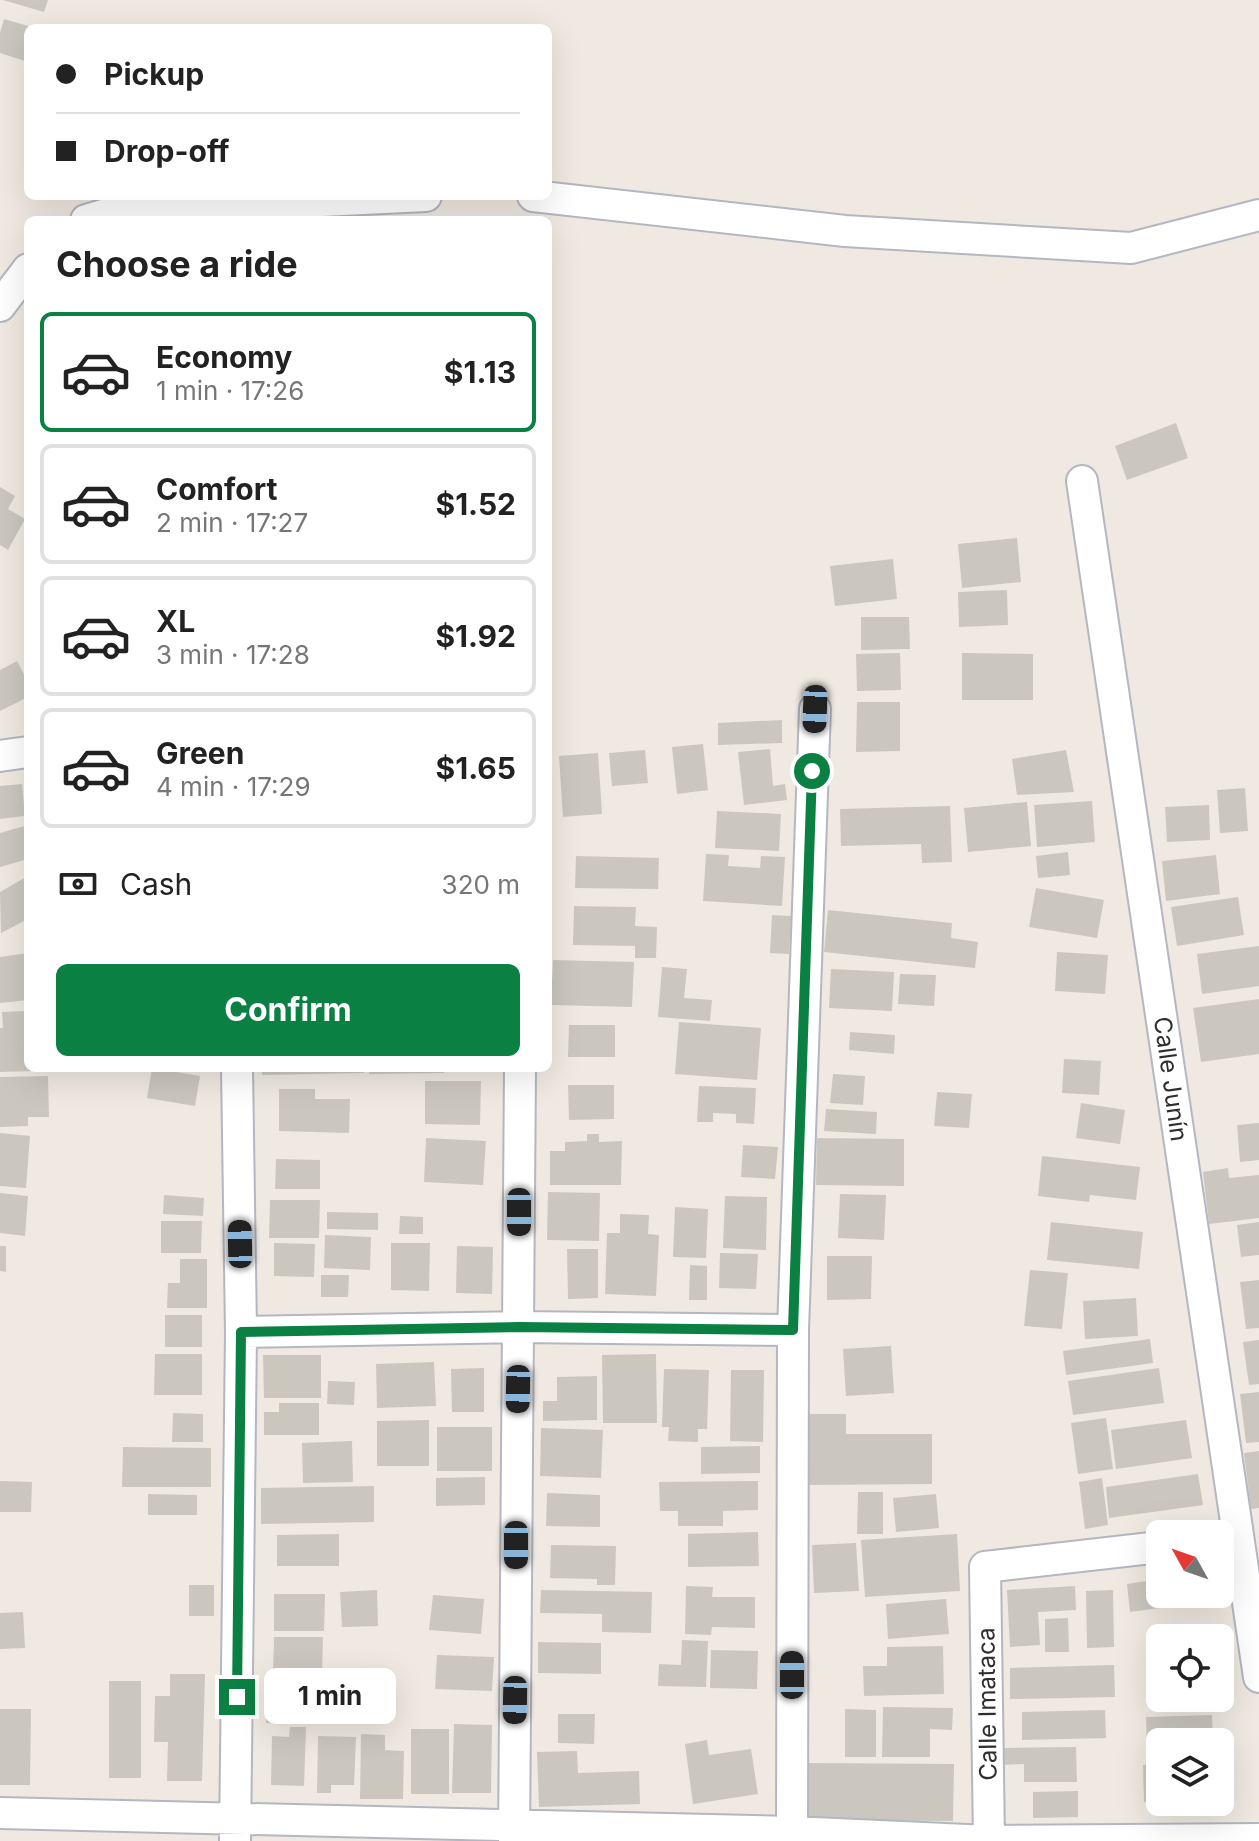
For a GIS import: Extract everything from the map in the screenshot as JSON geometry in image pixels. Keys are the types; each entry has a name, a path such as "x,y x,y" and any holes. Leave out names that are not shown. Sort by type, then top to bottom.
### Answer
{"street":[{"path":"552,198 845,231 1131,248 1259,215"},
{"path":"99,216 116,211 343,200"},
{"path":"0,306 24,274"},
{"name":"Calle Junín","path":"1082,481 1259,1677"},
{"path":"792,1837 793,1330 815,709"},
{"path":"0,756 24,753"},
{"path":"236,1830 241,1332 237,1072"},
{"path":"514,1833 520,1072"},
{"path":"241,1332 519,1327 793,1330"},
{"name":"Calle Imataca","path":"989,1841 985,1567 1146,1549"},
{"path":"0,1813 236,1830 989,1841 1259,1839"}],"building":[{"path":"3,0 48,0 44,12"},
{"path":"4,19 24,25 24,61 0,53"},
{"path":"1176,423 1188,458 1127,480 1115,446"},
{"path":"0,487 15,496 8,509 24,521 8,550 0,545"},
{"path":"1017,538 1021,582 962,588 958,544"},
{"path":"893,559 897,599 835,606 830,566"},
{"path":"1007,590 1008,625 959,627 958,592"},
{"path":"861,617 909,617 910,649 861,650"},
{"path":"900,653 901,690 857,691 856,654"},
{"path":"962,653 1033,654 1033,700 962,700"},
{"path":"17,661 24,674 24,699 0,711 0,670"},
{"path":"857,702 900,702 900,751 856,752"},
{"path":"782,720 782,743 718,745 718,723"},
{"path":"703,744 708,790 677,794 672,747"},
{"path":"770,749 773,786 785,784 787,800 744,805 738,752"},
{"path":"645,750 648,783 612,786 609,753"},
{"path":"1066,750 1074,792 1017,795 1012,759"},
{"path":"598,753 602,814 563,817 559,756"},
{"path":"22,784 24,816 0,819 0,786"},
{"path":"1245,788 1248,831 1220,833 1217,790"},
{"path":"1092,801 1095,842 1037,847 1034,805"},
{"path":"1027,802 1031,846 968,852 964,808"},
{"path":"1209,805 1210,840 1167,842 1165,807"},
{"path":"950,806 952,862 922,863 921,844 841,846 840,809"},
{"path":"717,811 781,814 779,851 715,848"},
{"path":"24,826 24,860 0,867 0,833"},
{"path":"1068,852 1070,875 1038,878 1036,856"},
{"path":"706,854 729,855 728,866 760,868 761,856 785,857 782,906 703,901"},
{"path":"1216,855 1220,894 1166,901 1162,861"},
{"path":"576,856 659,858 658,889 575,888"},
{"path":"24,878 24,921 1,933 0,892"},
{"path":"1036,888 1104,900 1097,938 1029,927"},
{"path":"1238,897 1244,935 1177,946 1171,907"},
{"path":"574,906 636,907 635,926 657,927 656,958 635,958 635,946 573,945"},
{"path":"828,910 952,923 951,938 978,942 975,968 824,952"},
{"path":"772,915 791,916 789,954 770,953"},
{"path":"1259,946 1259,986 1202,994 1197,954"},
{"path":"1057,952 1108,955 1105,994 1055,991"},
{"path":"24,954 24,1000 0,1003 0,957"},
{"path":"553,960 634,962 632,1007 552,1005"},
{"path":"662,967 687,969 684,998 712,1000 710,1021 658,1017"},
{"path":"831,969 894,972 892,1011 829,1008"},
{"path":"900,974 936,975 934,1006 898,1004"},
{"path":"1259,999 1259,1054 1201,1062 1193,1008"},
{"path":"24,1011 24,1071 0,1072 2,1012"},
{"path":"679,1022 761,1028 757,1080 675,1074"},
{"path":"569,1025 615,1025 615,1057 568,1057"},
{"path":"850,1032 895,1035 894,1054 849,1050"},
{"path":"1064,1059 1101,1061 1099,1095 1062,1093"},
{"path":"151,1072 200,1076 195,1106 147,1098"},
{"path":"262,1072 364,1072 364,1073 262,1075"},
{"path":"369,1072 444,1072 444,1073"},
{"path":"833,1074 865,1076 863,1105 830,1103"},
{"path":"48,1076 49,1117 28,1117 28,1126 0,1127 0,1077"},
{"path":"425,1081 481,1081 480,1125 425,1124"},
{"path":"568,1085 614,1085 614,1119 569,1120"},
{"path":"699,1086 756,1088 754,1124 736,1123 736,1114 713,1113 713,1122 697,1122"},
{"path":"279,1089 315,1089 315,1099 350,1099 349,1133 279,1131"},
{"path":"937,1092 972,1094 969,1128 934,1126"},
{"path":"1081,1103 1125,1110 1120,1144 1076,1138"},
{"path":"826,1109 877,1112 876,1134 824,1131"},
{"path":"1259,1123 1259,1160 1240,1162 1237,1125"},
{"path":"0,1133 30,1136 26,1188 0,1186"},
{"path":"587,1134 599,1134 599,1142 622,1141 621,1185 550,1185 550,1151 565,1151 565,1142 587,1141"},
{"path":"426,1138 486,1141 483,1185 424,1182"},
{"path":"817,1138 904,1139 904,1186 816,1185"},
{"path":"743,1145 778,1147 775,1179 741,1177"},
{"path":"1042,1156 1140,1167 1136,1200 1090,1195 1089,1202 1038,1196"},
{"path":"276,1159 320,1160 320,1189 275,1189"},
{"path":"1228,1168 1229,1178 1259,1175 1259,1218 1209,1224 1203,1172"},
{"path":"548,1192 600,1193 599,1241 547,1240"},
{"path":"0,1193 28,1196 25,1236 0,1233"},
{"path":"840,1194 886,1195 884,1240 838,1238"},
{"path":"164,1195 204,1198 203,1216 163,1214"},
{"path":"725,1196 767,1197 766,1250 723,1248"},
{"path":"270,1200 320,1200 319,1238 269,1238"},
{"path":"675,1207 708,1209 706,1258 673,1257"},
{"path":"327,1212 378,1213 378,1230 327,1229"},
{"path":"620,1214 649,1215 648,1234 659,1235 656,1296 605,1294 607,1233 620,1233"},
{"path":"400,1216 423,1217 423,1234 399,1234"},
{"path":"161,1221 202,1221 201,1253 161,1253"},
{"path":"1051,1222 1143,1232 1139,1269 1047,1260"},
{"path":"1259,1222 1259,1255 1241,1257 1237,1225"},
{"path":"325,1235 371,1237 370,1270 324,1268"},
{"path":"274,1243 315,1244 314,1277 274,1276"},
{"path":"391,1243 430,1243 429,1291 391,1290"},
{"path":"0,1246 6,1246 6,1272 0,1271"},
{"path":"457,1246 493,1247 492,1294 456,1293"},
{"path":"567,1249 598,1249 598,1298 568,1299"},
{"path":"720,1253 758,1254 756,1289 719,1288"},
{"path":"827,1256 872,1256 871,1299 827,1300"},
{"path":"180,1259 207,1259 207,1308 167,1308 168,1283 180,1283"},
{"path":"690,1265 707,1266 707,1300 689,1300"},
{"path":"1030,1270 1068,1273 1062,1329 1024,1326"},
{"path":"321,1275 349,1275 348,1297 321,1297"},
{"path":"1259,1280 1259,1328 1246,1329 1240,1282"},
{"path":"1136,1298 1138,1336 1085,1339 1083,1301"},
{"path":"165,1315 202,1315 202,1347 165,1347"},
{"path":"1150,1339 1153,1363 1066,1375 1063,1351"},
{"path":"1259,1340 1259,1384 1249,1385 1243,1342"},
{"path":"891,1346 894,1393 846,1396 843,1349"},
{"path":"155,1354 202,1354 202,1395 154,1395"},
{"path":"656,1354 657,1423 603,1423 602,1355"},
{"path":"263,1355 321,1355 321,1398 264,1398"},
{"path":"434,1362 436,1406 377,1408 376,1364"},
{"path":"484,1368 484,1412 452,1412 451,1369"},
{"path":"1159,1368 1164,1403 1073,1415 1068,1381"},
{"path":"664,1369 709,1370 707,1429 698,1429 698,1442 668,1441 669,1427 662,1427"},
{"path":"731,1370 764,1370 763,1442 730,1441"},
{"path":"597,1376 597,1420 543,1421 543,1401 557,1401 557,1377"},
{"path":"328,1381 355,1382 354,1405 327,1404"},
{"path":"1259,1392 1259,1442 1246,1443 1240,1394"},
{"path":"279,1403 319,1403 319,1435 264,1435 264,1412 279,1412"},
{"path":"173,1413 203,1414 203,1442 172,1442"},
{"path":"805,1414 846,1414 846,1434 932,1434 932,1484 804,1485"},
{"path":"1106,1418 1113,1469 1078,1474 1071,1423"},
{"path":"429,1420 429,1466 377,1466 377,1421"},
{"path":"1186,1420 1192,1458 1116,1469 1111,1430"},
{"path":"437,1427 492,1427 492,1471 437,1471"},
{"path":"541,1428 603,1430 601,1478 540,1476"},
{"path":"352,1441 353,1482 303,1483 302,1443"},
{"path":"760,1446 760,1473 701,1474 701,1447"},
{"path":"123,1447 211,1448 211,1487 122,1487"},
{"path":"1259,1451 1259,1508 1251,1509 1244,1453"},
{"path":"1198,1474 1203,1505 1109,1518 1106,1487"},
{"path":"485,1477 485,1505 436,1506 436,1478"},
{"path":"1102,1478 1108,1525 1085,1529 1079,1482"},
{"path":"0,1481 32,1482 31,1512 0,1512"},
{"path":"758,1481 758,1510 723,1511 723,1526 678,1526 678,1511 660,1511 659,1482"},
{"path":"374,1486 374,1522 261,1524 261,1488"},
{"path":"858,1492 883,1492 883,1534 857,1534"},
{"path":"547,1493 600,1495 600,1527 546,1526"},
{"path":"148,1494 197,1495 197,1515 148,1515"},
{"path":"936,1494 939,1528 896,1532 893,1498"},
{"path":"758,1532 759,1566 688,1567 688,1534"},
{"path":"339,1534 339,1566 277,1566 277,1535"},
{"path":"957,1534 960,1591 865,1597 861,1540"},
{"path":"856,1543 859,1591 814,1593 812,1545"},
{"path":"551,1545 616,1546 615,1585 597,1585 597,1579 550,1578"},
{"path":"1146,1581 1146,1608 1160,1608 1130,1612 1127,1584"},
{"path":"189,1585 214,1585 214,1616 189,1616"},
{"path":"686,1586 713,1587 712,1597 755,1597 755,1628 712,1627 711,1635 685,1634"},
{"path":"1075,1586 1076,1610 1038,1612 1040,1645 1010,1647 1007,1590"},
{"path":"377,1590 378,1626 342,1627 340,1592"},
{"path":"541,1590 652,1592 651,1633 602,1632 602,1614 540,1613"},
{"path":"1113,1590 1114,1647 1087,1648 1086,1591"},
{"path":"274,1594 325,1594 324,1631 274,1631"},
{"path":"433,1595 484,1599 481,1634 429,1630"},
{"path":"946,1599 949,1634 888,1639 886,1604"},
{"path":"23,1612 25,1648 0,1649 0,1613"},
{"path":"1068,1618 1069,1652 1045,1652 1045,1619"},
{"path":"274,1637 323,1637 322,1672 273,1672"},
{"path":"682,1640 708,1641 706,1687 658,1686 659,1664 681,1665"},
{"path":"538,1642 601,1643 601,1674 538,1673"},
{"path":"943,1646 944,1694 864,1696 863,1666 887,1666 887,1647"},
{"path":"711,1650 758,1651 757,1689 710,1688"},
{"path":"437,1655 494,1657 492,1691 435,1689"},
{"path":"1114,1665 1115,1697 1010,1699 1010,1668"},
{"path":"170,1674 205,1674 202,1781 167,1781 168,1742 154,1742 155,1696 170,1696"},
{"path":"109,1681 141,1681 141,1778 109,1778"},
{"path":"267,1689 304,1690 302,1724 266,1723"},
{"path":"311,1690 358,1691 356,1718 311,1716"},
{"path":"883,1707 953,1708 952,1730 930,1729 930,1757 882,1757"},
{"path":"0,1709 31,1709 30,1785 0,1785"},
{"path":"845,1709 876,1710 876,1757 845,1757"},
{"path":"1105,1710 1106,1738 1022,1740 1022,1712"},
{"path":"558,1714 595,1714 594,1744 558,1743"},
{"path":"1212,1715 1212,1728 1146,1728 1146,1717"},
{"path":"454,1724 492,1725 491,1793 452,1793"},
{"path":"290,1727 306,1727 304,1786 271,1785 272,1736 289,1737"},
{"path":"411,1729 449,1729 449,1794 411,1794"},
{"path":"361,1734 385,1735 385,1750 404,1751 403,1799 360,1799"},
{"path":"318,1736 356,1737 354,1785 331,1785 331,1793 317,1793"},
{"path":"707,1740 709,1755 751,1749 758,1794 693,1804 685,1744"},
{"path":"1076,1747 1077,1782 1024,1782 1024,1764 1002,1765 1002,1748"},
{"path":"577,1751 578,1773 639,1771 640,1804 539,1807 537,1752"},
{"path":"804,1763 954,1764 953,1821 803,1820"},
{"path":"1143,1765 1146,1765 1146,1802"},
{"path":"1078,1791 1078,1817 1033,1818 1033,1792"}],"route":[{"path":"237,1697 241,1332 519,1327 793,1330 812,771"}]}
